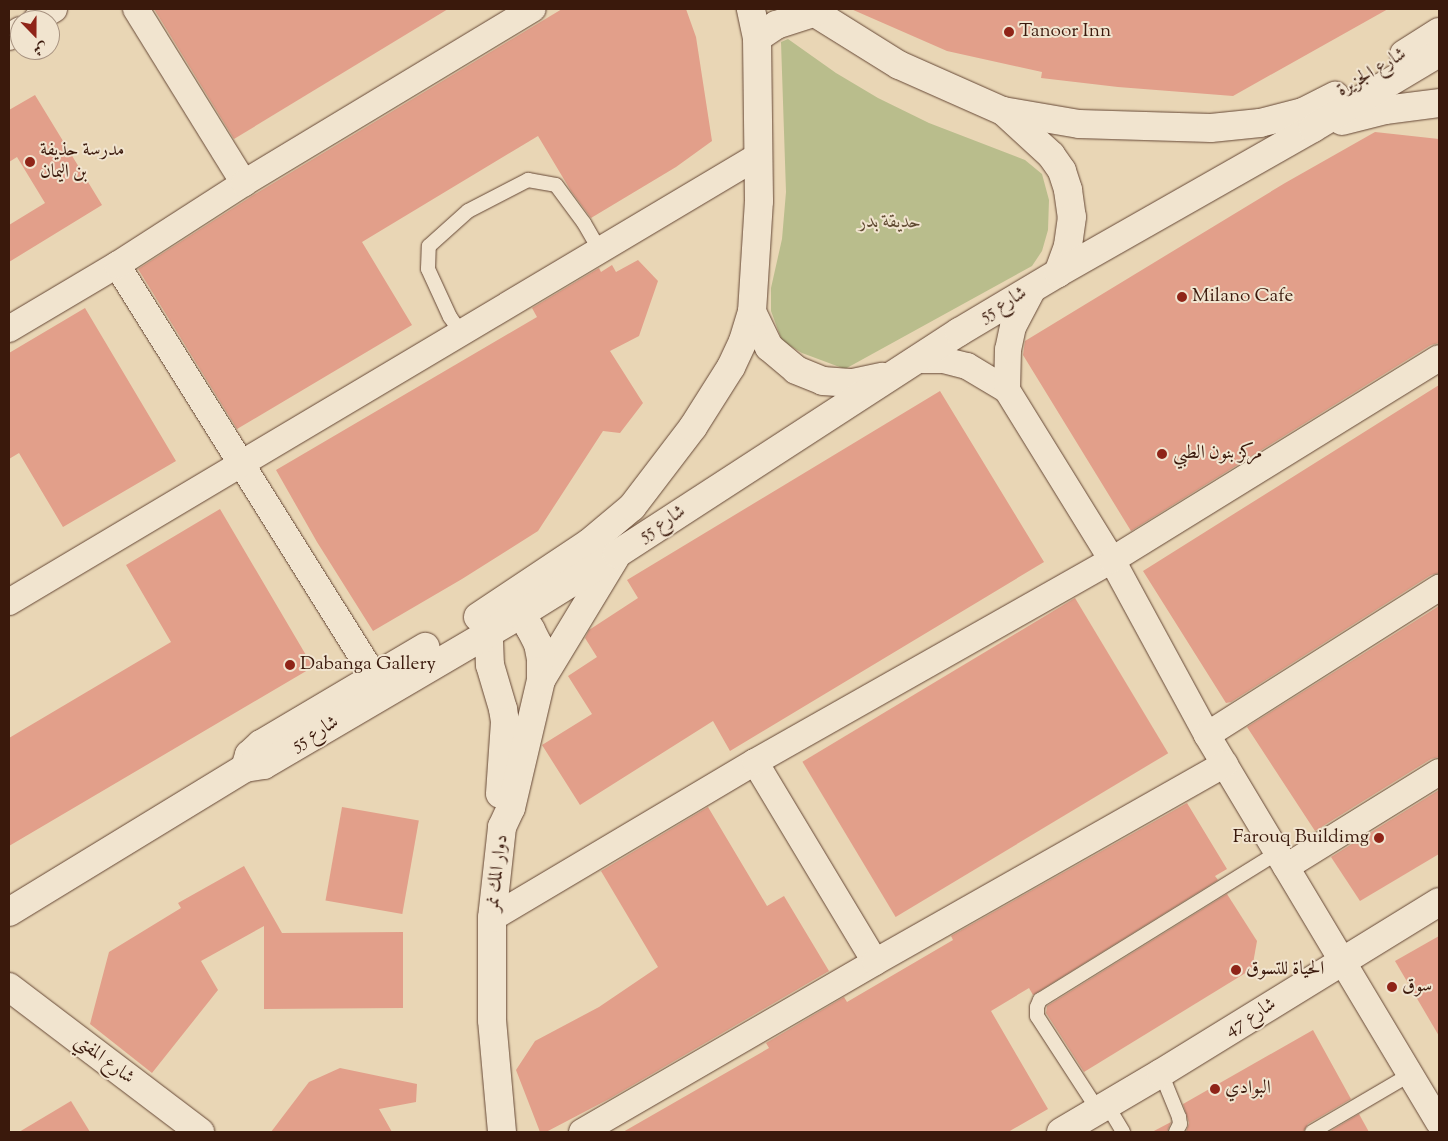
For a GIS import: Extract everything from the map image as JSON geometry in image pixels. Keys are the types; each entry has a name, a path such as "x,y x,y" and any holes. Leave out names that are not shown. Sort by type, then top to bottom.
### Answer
{"street":[{"path":"136,9 244,183"},
{"path":"9,329 117,265 244,183 533,9"},
{"path":"117,265 379,684 501,614 611,526 642,495 693,426 731,367 743,341 752,312 758,210 757,38 751,9"},
{"path":"757,38 776,25 811,11 899,65 1003,111 1079,124 1211,128 1308,120 1439,102"},
{"name":"شارع الجزيرة","path":"1308,120 1338,94 1439,32"},
{"name":"شارع الجزيرة","path":"1308,120 1439,53"},
{"path":"1003,111 1051,155 1062,171 1072,217 1068,246 1058,272"},
{"name":"شارع 55","path":"9,912 245,768 264,765 379,684 426,668 501,614 617,554 915,360 1308,120"},
{"path":"9,602 758,156"},
{"path":"1007,390 1008,350 1013,327 1034,287"},
{"path":"752,312 770,347 782,359 811,376 823,381 853,383 892,375"},
{"path":"492,918 755,762 1112,560 1439,358"},
{"path":"915,360 943,360 967,366 1007,390 1112,560 1207,735 1439,1122"},
{"path":"541,680 617,554"},
{"path":"1207,735 1439,588"},
{"path":"501,614 490,664 503,708 505,722 499,807 502,827"},
{"name":"دوار المك نمر","path":"501,614 538,644 541,658 541,680 511,808 502,827 492,918 492,1020 502,1132"},
{"path":"426,668 462,666 494,681"},
{"path":"755,762 875,962"},
{"path":"582,1132 875,962 1225,764"},
{"path":"1282,860 1439,772"},
{"name":"شارع 47","path":"1061,1132 1161,1074 1439,902"},
{"name":"شارع المفتي","path":"9,987 200,1132"}],"lane":[{"path":"462,334 450,317 428,269 429,246 468,211 528,180 556,185 584,223 600,251"},
{"path":"1123,1132 1102,1107 1037,1016 1037,1007 1040,1000 1282,860"},
{"path":"1161,1074 1179,1117 1180,1124 1176,1132"},
{"path":"1312,1132 1410,1074"}],"green space":[{"name":"حديقة بدر","path":"788,39 836,73 878,98 929,123 1025,160 1042,174 1049,200 1048,230 1042,251 1032,266 845,369 802,353 782,341 771,311 771,288 782,239 786,192 781,42"}],"building":[{"path":"154,9 448,9 234,139"},
{"path":"562,9 686,9 696,37 712,141 676,167 591,218 571,191 538,136 362,242 412,325 237,429 138,269 252,196"},
{"path":"851,9 1388,9 1233,96 1118,87 1041,78 1042,72 947,51"},
{"path":"35,95 102,205 9,262 9,225 45,203 17,157 9,162 9,110"},
{"path":"1375,132 1439,139 1439,343 1431,345 1131,531 1023,355 1025,341 1285,183"},
{"path":"638,260 658,281 639,336 610,351 643,403 620,433 603,431 538,531 462,579 373,631 317,542 276,470 537,317 532,308 599,268 601,272 612,265 616,272"},
{"path":"85,308 176,461 63,527 19,453 9,459 9,353"},
{"path":"1439,385 1439,573 1431,575 1231,702 1226,703 1143,571"},
{"path":"940,391 1044,562 730,751 713,721 580,805 542,745 592,714 568,676 597,657 585,638 589,630 638,598 627,580"},
{"path":"220,509 313,667 9,846 9,738 171,642 126,565"},
{"path":"1075,598 1168,753 896,917 802,762"},
{"path":"1439,606 1439,757 1431,759 1315,831 1247,727"},
{"path":"1439,790 1439,854 1360,901 1331,857"},
{"path":"1187,803 1227,869 1215,876 1218,880 1033,995 1029,988 991,1011 1048,1109 1008,1132 623,1132 769,1048 766,1043 844,997 847,1002 953,940 951,936"},
{"path":"342,807 419,821 402,914 326,901"},
{"path":"708,807 767,906 784,896 829,971 609,1099 546,1132 540,1132 516,1070 535,1041 599,1007 658,967 601,871"},
{"path":"244,866 282,933 403,932 403,1008 264,1009 264,926 201,961 218,990 152,1073 90,1024 109,952 181,908 178,903"},
{"path":"1227,894 1257,941 1252,969 1084,1072 1046,1013 1047,1006"},
{"path":"1439,936 1439,1036 1395,961"},
{"path":"1313,1030 1351,1099 1308,1124 1303,1132 1186,1132 1189,1123 1183,1104"},
{"path":"340,1068 417,1084 416,1102 379,1109 392,1132 271,1132 309,1082"},
{"path":"71,1101 90,1132 19,1132"},
{"path":"1359,1114 1369,1132 1329,1132"},
{"path":"1171,1122 1167,1132 1152,1132"}],"place":[{"name":"Tanoor Inn","path":"1009,32"},
{"name":"مدرسة حذيفة بن اليمان","path":"30,162"},
{"name":"Milano Cafe","path":"1182,297"},
{"name":"مركز بنون الطبي","path":"1162,454"},
{"name":"Dabanga Gallery","path":"290,665"},
{"name":"Farouq Buildimg","path":"1379,838"},
{"name":"الحياة للتسوق","path":"1236,970"},
{"name":"سوق","path":"1392,987"},
{"name":"البوادي","path":"1215,1089"}]}
